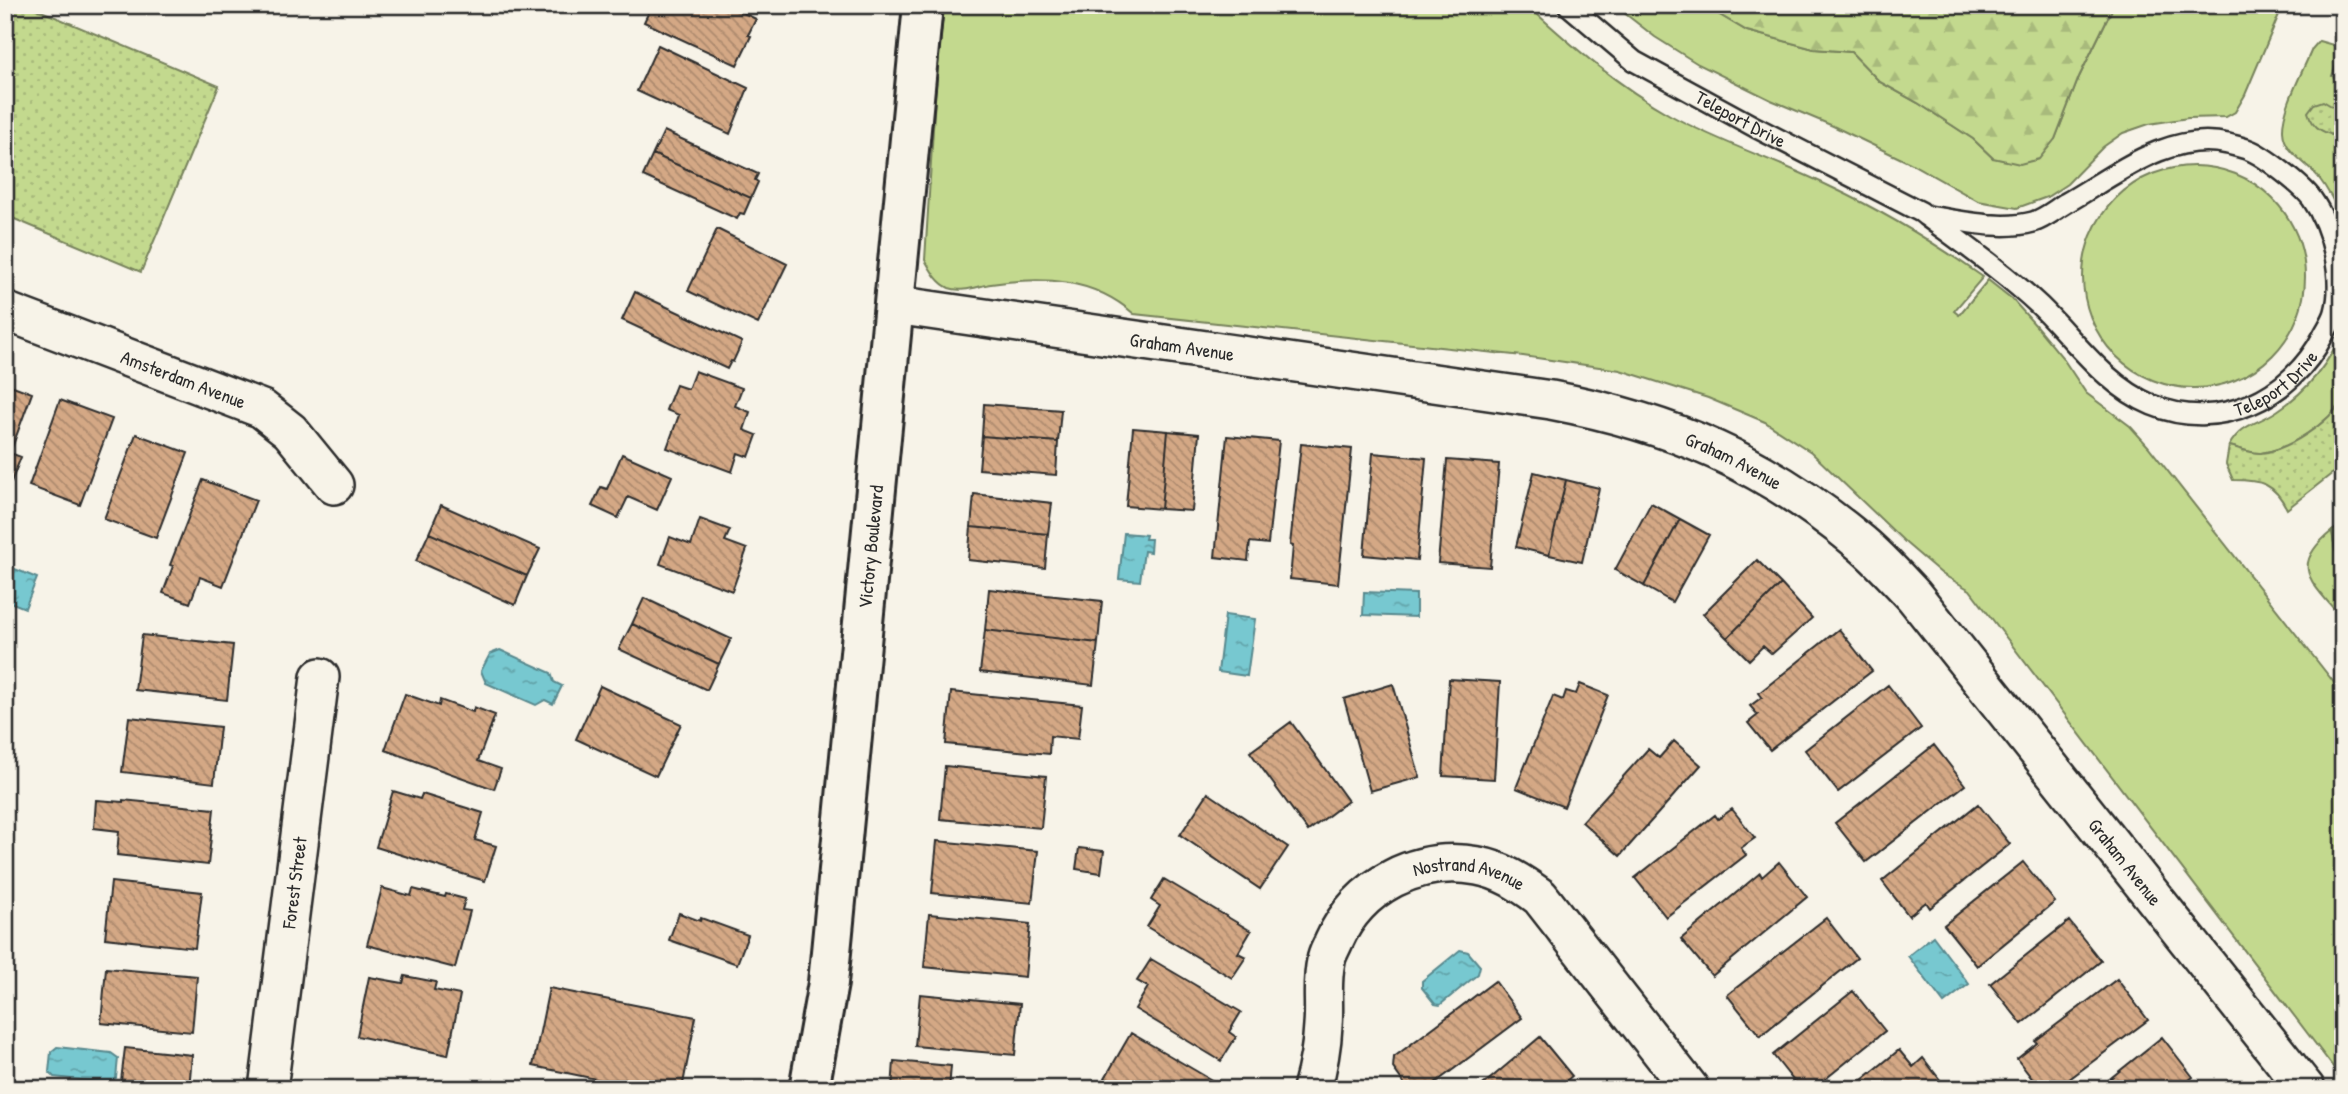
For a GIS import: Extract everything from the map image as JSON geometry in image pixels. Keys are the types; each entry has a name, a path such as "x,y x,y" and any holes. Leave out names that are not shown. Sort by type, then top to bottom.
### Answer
{"main road":[{"name":"Victory Boulevard","path":"809,1089 828,984 923,5"}],"street":[{"name":"Graham Avenue","path":"895,305 1604,410 1673,431 1744,463 1811,503 1863,545 1914,596 2306,1089"},
{"name":"Amsterdam Avenue","path":"5,311 262,409 290,431 334,485"},
{"name":"Forest Street","path":"268,1089 320,677"},
{"name":"Nostrand Avenue","path":"1312,1089 1319,1066 1324,1023 1322,991 1326,959 1341,925 1358,903 1381,883 1421,866 1451,862 1481,866 1516,879 1540,897 1690,1089"}],"lane":[{"name":"Teleport Drive","path":"1568,5 1634,61 1926,216 2014,283 2124,390 2149,404 2179,415 2213,415 2250,407 2282,386 2312,356 2335,312 2339,276 2329,233 2312,199 2294,182 2250,150 2224,143 2190,142 2154,152 2034,222 1996,225 1926,216"}],"green space":[{"path":"5,5 27,5 219,86 141,272 5,215"},
{"path":"944,5 1527,5 1596,64 1651,104 1710,135 1811,178 1870,207 1928,240 1983,277 1954,311 1959,315 1988,280 2012,299 2037,327 2062,357 2086,393 2130,426 2148,446 2343,694 2343,1080 1970,590 1942,574 1907,544 1811,452 1765,422 1708,398 1620,370 1523,356 1134,314 1102,293 1067,282 1030,280 959,290 941,283 925,260 935,96"},
{"path":"1614,5 1703,5 1747,31 1814,49 1851,52 1880,82 1973,139 1993,158 2055,139 2079,77 2114,5 2283,5 2245,95 2235,112 2226,117 2188,118 2149,124 2123,133 2103,147 2067,184 2047,197 2017,208 1978,201 1910,163 1698,64 1655,37"},
{"path":"1703,5 2114,5 2079,77 2055,139 2039,159 2020,164 1993,158 1973,139 1880,82 1851,52 1814,49 1747,31"},
{"path":"2319,41 2337,46 2341,52 2332,76 2343,81 2343,113 2334,106 2331,135 2343,137 2343,221 2319,178 2297,157 2284,139 2286,112 2312,49"},
{"path":"2323,101 2343,113 2343,137 2321,130 2310,118 2308,112 2314,104"},
{"path":"2194,166 2226,171 2246,179 2264,191 2280,207 2292,225 2300,245 2305,277 2300,309 2292,329 2280,347 2264,363 2246,375 2226,383 2194,388 2162,383 2142,375 2124,363 2108,347 2096,329 2088,309 2083,277 2088,245 2096,225 2108,207 2124,191 2142,179 2162,171"},
{"path":"2343,330 2343,399 2337,408 2307,434 2272,451 2257,453 2229,446 2244,429 2277,411 2307,386 2324,365"},
{"path":"2343,399 2343,465 2287,509 2272,488 2259,482 2233,480 2226,464 2229,446 2257,453 2283,447 2318,426"},
{"path":"2343,524 2343,566 2335,550 2332,531"},
{"path":"2332,531 2335,550 2343,566 2343,620 2309,576 2310,555"}],"water":[{"path":"1124,533 1146,535 1145,539 1151,539 1150,552 1144,551 1140,581 1119,579"},
{"path":"5,565 37,578 25,608 5,600"},
{"path":"1364,592 1416,594 1416,617 1363,615"},
{"path":"1225,615 1255,619 1247,676 1218,672"},
{"path":"500,650 551,673 554,682 562,686 553,704 545,700 536,705 486,683 481,671 490,654"},
{"path":"1933,936 1969,984 1944,1003 1908,956"},
{"path":"1460,950 1468,952 1480,966 1478,974 1440,1005 1435,1004 1422,988 1422,981"},
{"path":"57,1047 111,1053 118,1058 116,1078 108,1083 54,1077 49,1072 51,1052"}],"building":[{"path":"652,5 727,5 756,19 737,65 644,22"},
{"path":"658,45 748,88 730,134 637,91"},
{"path":"664,131 758,174 755,180 758,182 751,198 653,154"},
{"path":"653,154 751,198 744,214 740,213 737,219 643,176"},
{"path":"717,229 787,264 758,324 688,291"},
{"path":"635,292 742,342 733,362 731,361 727,369 622,320"},
{"path":"695,371 742,388 735,406 750,412 744,430 757,435 749,457 738,453 732,472 667,448 679,415 666,410 676,385 688,389"},
{"path":"5,383 32,393 10,453 21,457 11,482 5,480"},
{"path":"60,400 112,419 80,505 29,486"},
{"path":"984,404 1061,410 1058,442 982,436"},
{"path":"1133,428 1168,431 1161,509 1126,506"},
{"path":"1168,431 1199,434 1192,511 1161,509"},
{"path":"136,434 188,453 156,538 104,519"},
{"path":"982,436 1058,442 1056,475 979,469"},
{"path":"1227,436 1279,441 1268,544 1250,542 1248,561 1215,557"},
{"path":"1301,444 1352,449 1338,584 1290,579 1293,546 1290,545"},
{"path":"1373,453 1426,458 1417,560 1364,555"},
{"path":"622,454 672,476 657,510 628,497 618,518 592,506 601,487 607,489"},
{"path":"1447,460 1499,464 1490,567 1438,563"},
{"path":"1534,472 1566,480 1549,555 1516,547"},
{"path":"203,480 256,500 223,586 200,577 190,603 163,593 173,566 170,565"},
{"path":"1566,480 1599,488 1582,562 1549,555"},
{"path":"974,494 1052,503 1048,534 971,527"},
{"path":"1651,503 1680,519 1644,586 1615,570"},
{"path":"441,505 540,549 527,576 429,533"},
{"path":"700,519 730,530 725,541 747,549 732,591 660,564 670,537 691,545"},
{"path":"1680,519 1709,535 1672,602 1644,586"},
{"path":"971,527 1048,534 1045,568 968,560"},
{"path":"429,533 527,576 515,605 416,561"},
{"path":"1757,560 1781,584 1727,638 1703,614"},
{"path":"1781,584 1812,618 1772,654 1763,646 1749,660 1727,638"},
{"path":"989,589 1102,601 1098,643 985,630"},
{"path":"644,598 731,639 719,664 632,624"},
{"path":"632,624 719,664 707,690 619,649"},
{"path":"1839,629 1872,671 1770,750 1748,723 1758,715 1750,706 1762,697 1759,693"},
{"path":"985,630 1098,643 1093,685 980,672"},
{"path":"142,635 233,645 227,700 135,690"},
{"path":"1449,679 1500,682 1494,779 1443,776"},
{"path":"1393,684 1420,777 1370,791 1344,699"},
{"path":"1580,684 1608,695 1564,807 1516,788 1553,696 1563,700 1566,691 1576,694"},
{"path":"1888,685 1921,728 1838,792 1805,750"},
{"path":"600,686 681,724 656,776 576,739"},
{"path":"951,692 1082,705 1078,739 1050,736 1049,754 946,744"},
{"path":"405,694 439,706 440,700 473,712 474,707 495,715 478,761 501,769 494,789 385,750"},
{"path":"129,717 220,727 214,783 122,772"},
{"path":"1291,722 1348,801 1308,831 1250,752"},
{"path":"1674,741 1701,765 1620,856 1582,822 1648,749 1659,758"},
{"path":"1934,745 1965,785 1866,862 1835,823"},
{"path":"945,766 1046,776 1041,828 940,819"},
{"path":"393,791 420,799 422,794 483,813 475,840 496,846 485,881 376,847"},
{"path":"1208,793 1288,847 1260,889 1180,835"},
{"path":"96,800 214,809 208,865 117,855 119,831 94,828"},
{"path":"1978,804 2010,844 1930,908 1926,902 1909,916 1882,881"},
{"path":"1732,809 1755,838 1741,848 1746,855 1666,917 1635,878 1715,815 1718,819"},
{"path":"937,841 1038,851 1032,903 932,893"},
{"path":"1079,848 1104,851 1101,873 1076,869"},
{"path":"1779,862 1807,897 1712,976 1681,939 1760,873 1762,877"},
{"path":"2023,862 2055,902 1977,966 1944,925"},
{"path":"1164,879 1251,931 1238,953 1246,957 1232,978 1147,927 1160,906 1151,900"},
{"path":"111,882 202,892 195,948 105,938"},
{"path":"382,888 411,896 413,889 465,899 462,910 470,911 455,968 367,945"},
{"path":"679,913 748,935 737,964 669,940"},
{"path":"929,914 1030,924 1025,977 924,967"},
{"path":"1826,918 1857,958 1760,1036 1727,995"},
{"path":"2069,921 2101,961 2022,1024 1990,984"},
{"path":"1151,959 1241,1012 1229,1032 1236,1037 1221,1061 1135,1009 1148,987 1137,981"},
{"path":"106,968 197,976 192,1032 101,1023"},
{"path":"405,976 436,982 434,990 460,995 448,1055 357,1036 369,977 403,983"},
{"path":"2117,979 2148,1020 2056,1089 2040,1089 2017,1059 2037,1043 2035,1041"},
{"path":"1495,981 1522,1018 1427,1089 1408,1089 1393,1068 1394,1057"},
{"path":"549,988 696,1017 682,1089 644,1089 533,1066"},
{"path":"1853,991 1885,1031 1813,1089 1800,1089 1773,1055"},
{"path":"920,994 1020,1004 1015,1055 915,1046"},
{"path":"1131,1033 1215,1082 1211,1089 1124,1089 1105,1078"},
{"path":"1540,1037 1572,1076 1557,1089 1478,1089"},
{"path":"2162,1037 2193,1077 2178,1089 2097,1089"},
{"path":"125,1048 192,1055 189,1089 120,1089"},
{"path":"1899,1050 1913,1067 1923,1058 1941,1081 1931,1089 1851,1089"},
{"path":"894,1061 951,1066 949,1089 892,1089"}]}
